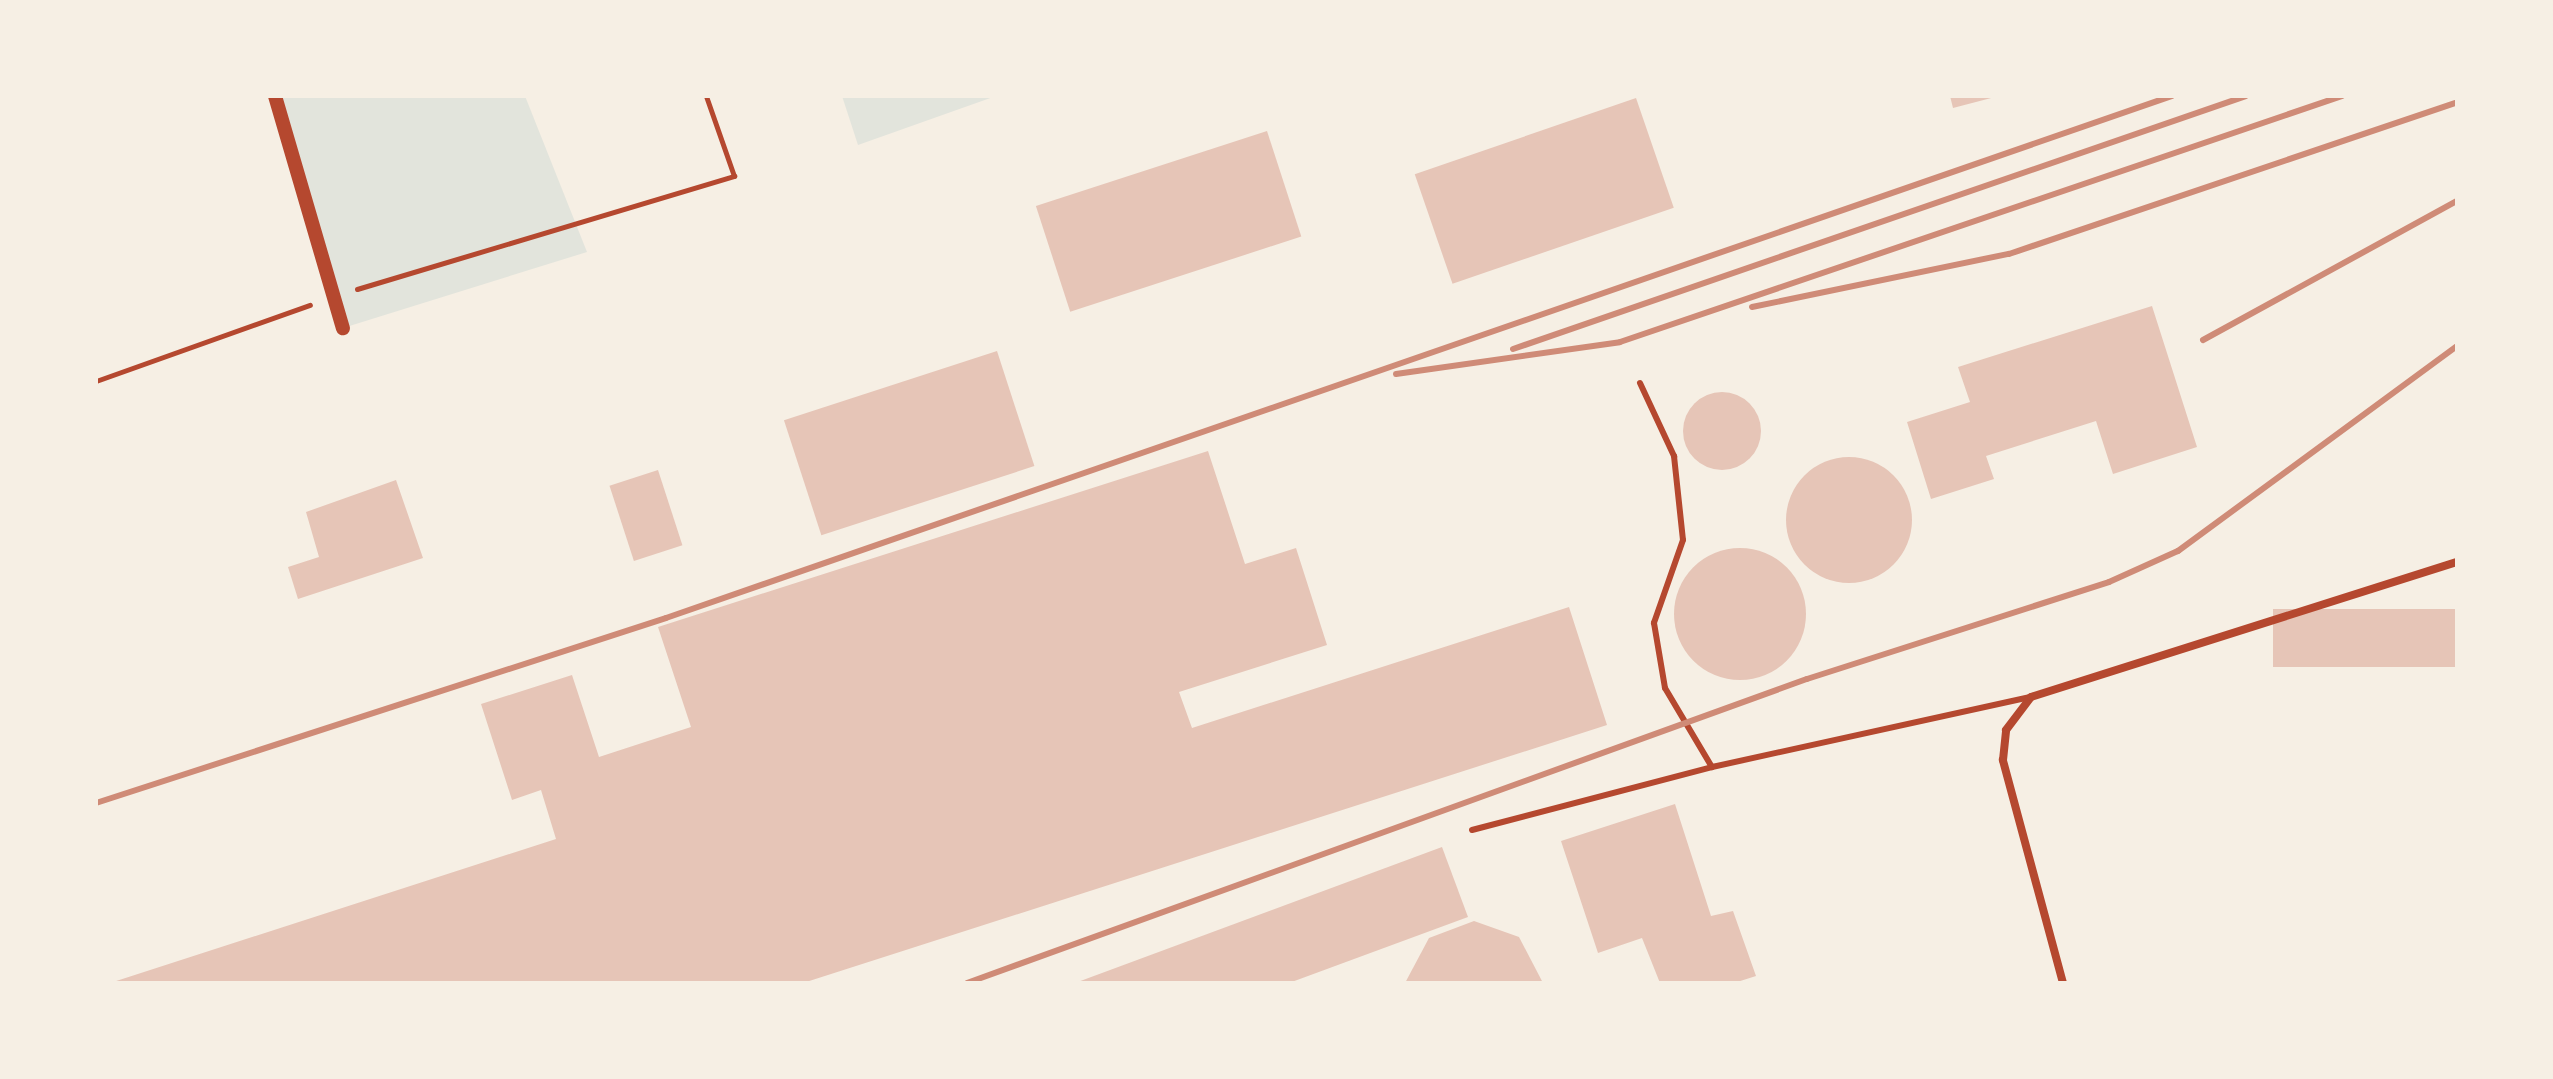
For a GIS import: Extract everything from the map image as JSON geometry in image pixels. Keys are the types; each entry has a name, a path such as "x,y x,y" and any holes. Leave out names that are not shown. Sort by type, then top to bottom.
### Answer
{"street":[{"path":"275,96 343,328"},
{"path":"2063,983 2003,760 2006,730 2031,697 2457,562"}],"lane":[{"path":"1640,383 1674,456 1683,540 1654,623 1665,688 1712,767"},
{"path":"1472,830 1712,767 2031,697"}],"path":[{"path":"96,381 335,295 734,176 706,96"}],"shaded area":[{"path":"275,96 525,96 587,252 343,328"},
{"path":"842,96 996,96 858,145"}],"building":[{"path":"1950,96 1994,96 1995,97 1953,108"},
{"path":"1636,98 1674,208 1453,284 1415,174"},
{"path":"1267,131 1301,237 1070,312 1036,206"},
{"path":"2152,306 2197,447 2113,474 2096,421 1986,456 1994,479 1931,499 1907,422 1970,402 1958,367"},
{"path":"997,351 1034,466 821,535 784,420"},
{"path":"1722,392 1737,395 1750,403 1758,416 1761,431 1758,446 1750,459 1737,467 1722,470 1707,467 1694,459 1686,446 1683,431 1686,416 1694,403 1707,395"},
{"path":"1208,451 1245,564 1296,548 1327,645 1179,692 1192,728 1569,607 1607,725 803,983 110,983 556,839 541,790 512,800 481,704 572,675 599,757 691,727 658,627"},
{"path":"1849,457 1873,461 1894,475 1908,496 1912,520 1908,544 1894,565 1873,579 1849,583 1825,579 1804,565 1790,544 1786,520 1790,496 1804,475 1825,461"},
{"path":"658,470 682,545 634,561 609,486"},
{"path":"396,480 423,558 298,599 288,567 319,557 306,512"},
{"path":"1740,548 1765,553 1787,567 1801,589 1806,614 1801,639 1787,661 1765,675 1740,680 1715,675 1693,661 1679,639 1674,614 1679,589 1693,567 1715,553"},
{"path":"2273,609 2457,609 2457,667 2273,667"},
{"path":"1675,804 1711,916 1733,911 1756,976 1734,983 1660,983 1642,938 1598,953 1561,841"},
{"path":"1442,847 1468,917 1289,983 1075,983"},
{"path":"1474,921 1519,937 1543,983 1405,983 1429,938"}],"railway":[{"path":"96,803 666,618 2172,96"},
{"path":"1513,349 2246,96"},
{"path":"1396,374 1620,342 2342,96"},
{"path":"1752,307 2009,254 2457,102"},
{"path":"2203,340 2457,201"},
{"path":"967,983 1807,679 2109,582 2178,551 2457,346"}]}
